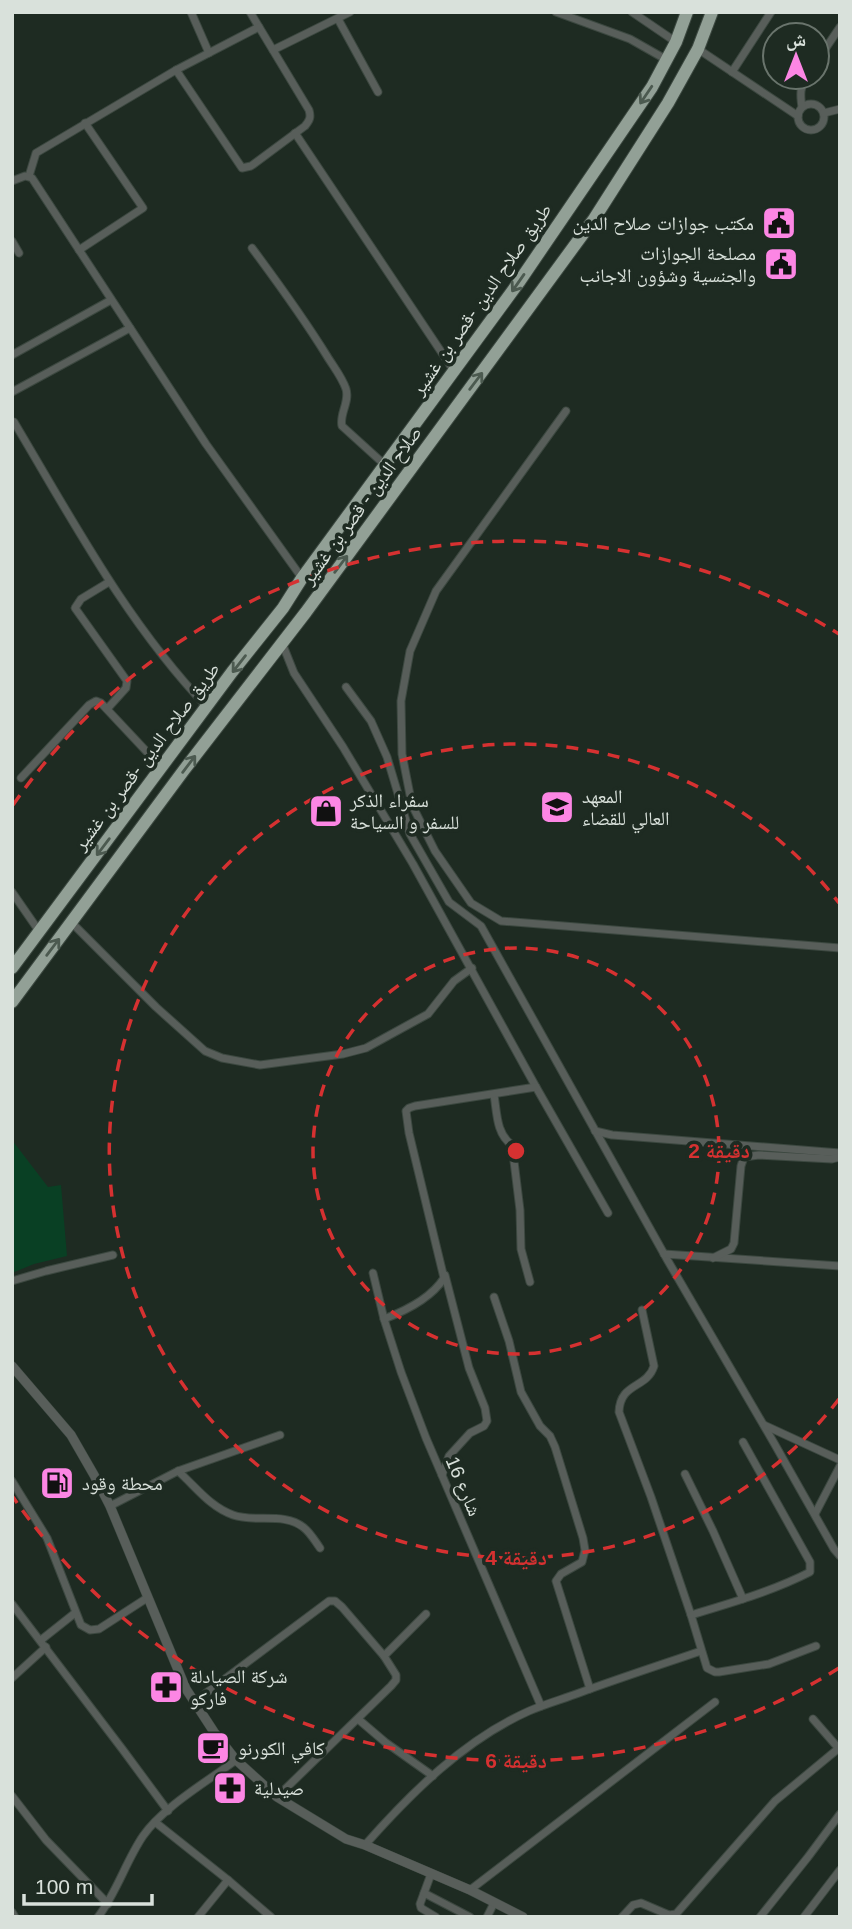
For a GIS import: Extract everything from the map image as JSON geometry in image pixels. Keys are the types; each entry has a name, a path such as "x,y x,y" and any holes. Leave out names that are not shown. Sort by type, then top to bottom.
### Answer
{"highway":[{"name":"طريق صلاح الدين -قصر بن غشير","path":"12,968 283,608 519,282 652,87 676,42 687,12"},
{"name":"صلاح الدين - قصر بن غشير","path":"12,1002 594,219 668,103 698,49 712,12"},
{"path":"300,582 298,596 302,600 307,601 316,596"},
{"path":"257,641 271,638 279,646"}],"street":[{"path":"191,12 209,53"},
{"path":"176,70 242,168 251,166 296,133 310,121 309,110 250,12"},
{"path":"273,50 350,12"},
{"path":"556,12 630,39 667,60"},
{"path":"632,12 676,42"},
{"path":"732,72 771,12"},
{"path":"338,19 377,92"},
{"path":"29,176 36,153 176,70 259,27"},
{"path":"698,49 798,116 801,125 810,130 820,127 824,113 821,108 812,103 802,107"},
{"path":"798,116 802,107 800,91"},
{"path":"824,113 840,109"},
{"path":"79,250 143,208 85,124"},
{"path":"296,133 454,371"},
{"path":"12,181 29,176"},
{"path":"29,176 300,582"},
{"path":"12,241 19,253"},
{"path":"252,248 343,382 347,401 340,421 342,426 385,466"},
{"path":"12,355 111,300"},
{"path":"12,392 130,328"},
{"path":"565,411 436,591 410,651 401,706 402,754 412,805 435,851 471,903 501,921 840,948"},
{"path":"14,422 109,582 183,681 207,707"},
{"path":"107,709 126,688 127,681 75,608 81,599 109,582"},
{"path":"279,646 413,864 608,1213"},
{"path":"346,687 372,721 387,757 410,834 423,857 449,902 481,926 664,1254 840,1556"},
{"path":"21,778 89,705 99,702 162,768"},
{"path":"12,892 40,932"},
{"path":"72,923 156,1007 205,1051 222,1058 260,1065 343,1054 366,1048 428,1014 454,981 471,968"},
{"path":"442,1476 449,1456 470,1433 484,1426 487,1421 485,1408 469,1368 437,1251 406,1111 415,1106 536,1087"},
{"path":"494,1095 501,1133 512,1145 520,1210 521,1249 530,1282"},
{"path":"595,1131 612,1135 840,1155"},
{"path":"713,1258 731,1249 734,1243 744,1157 759,1155 832,1159 840,1155"},
{"path":"664,1254 840,1266"},
{"path":"12,1281 113,1255"},
{"name":"شارع 16","path":"373,1273 401,1371 442,1476 541,1706"},
{"path":"384,1319 410,1308 444,1280 444,1274"},
{"path":"494,1297 509,1341 521,1392 555,1447 583,1538 585,1550 582,1562 558,1576 556,1581 590,1689"},
{"path":"642,1310 654,1366 648,1376 623,1395 620,1412 691,1615 706,1668 715,1672 769,1664 816,1646"},
{"path":"12,1366 71,1435 110,1506 186,1689 236,1760 277,1797 346,1839 470,1890 523,1917"},
{"path":"764,1424 840,1460"},
{"path":"110,1506 178,1471 280,1435"},
{"path":"691,1615 743,1599 810,1572 810,1562 743,1442"},
{"path":"815,1514 840,1466"},
{"path":"178,1471 218,1508 245,1518 293,1522 307,1531 320,1548"},
{"path":"685,1474 743,1599"},
{"path":"12,1481 47,1538 81,1625 86,1629 99,1629 147,1598"},
{"path":"194,1702 329,1601 335,1601 342,1607 384,1656 396,1675 396,1680 277,1797"},
{"path":"12,1604 168,1811"},
{"path":"41,1640 75,1613"},
{"path":"384,1656 426,1614"},
{"path":"12,1678 46,1647"},
{"path":"365,1845 391,1815 433,1776 480,1739 513,1719 541,1706 701,1651"},
{"path":"470,1890 715,1702"},
{"path":"358,1719 433,1776"},
{"path":"622,1917 633,1905 642,1903 674,1916 775,1801 839,1749 813,1719"},
{"path":"98,1917 108,1904 144,1834 168,1811 236,1760"},
{"path":"12,1796 46,1840 108,1904"},
{"path":"760,1917 840,1814"},
{"path":"155,1822 271,1917"},
{"path":"804,1917 840,1870"},
{"path":"430,1874 420,1904 421,1908 436,1917"},
{"path":"198,1917 228,1880"},
{"path":"424,1893 470,1917"},
{"path":"487,1917 494,1903"},
{"path":"255,1917 261,1909"},
{"path":"12,1912 16,1917"}],"green space":[{"path":"12,1140 48,1187 61,1185 67,1256 34,1264 12,1273"}],"place":[{"name":"مكتب جوازات صلاح الدين","path":"779,223"},
{"name":"مصلحة الجوازات والجنسية وشؤون الاجانب","path":"781,264"},
{"name":"المعهد العالي للقضاء","path":"557,807"},
{"name":"سفراء الذكر للسفر و السياحة","path":"326,811"},
{"name":"محطة وقود","path":"57,1483"},
{"name":"شركة الصيادلة فاركو","path":"166,1687"},
{"name":"كافي الكورنو","path":"213,1748"},
{"name":"صيدلية","path":"230,1788"}]}
